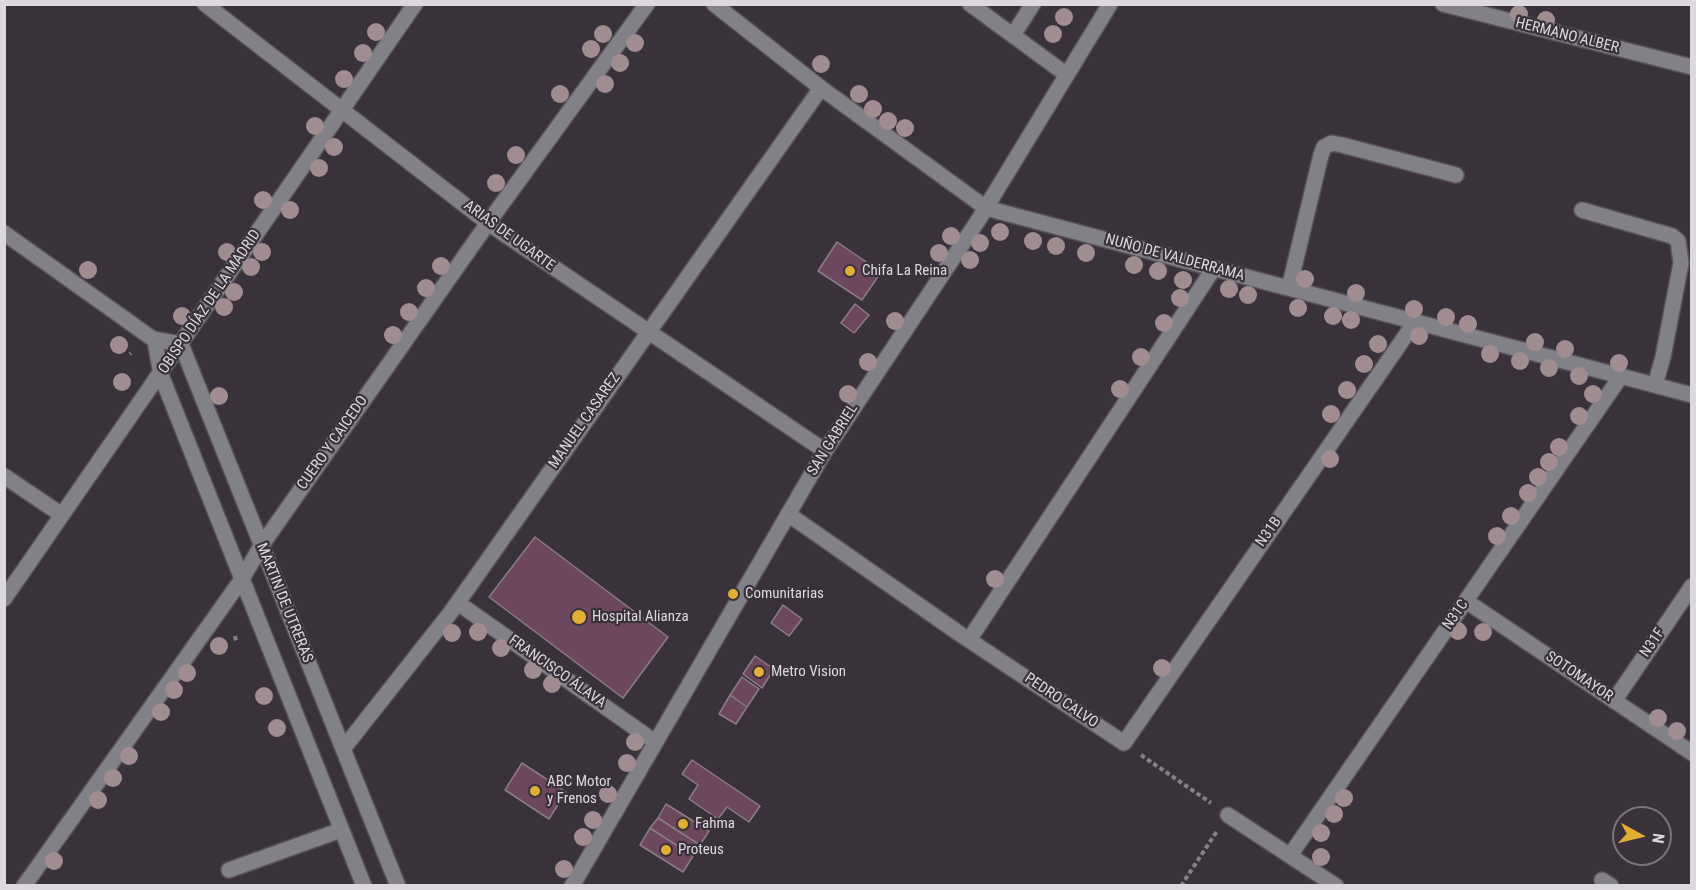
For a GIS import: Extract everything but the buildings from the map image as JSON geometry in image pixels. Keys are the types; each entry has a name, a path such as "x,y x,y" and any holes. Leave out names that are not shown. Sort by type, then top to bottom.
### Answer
{"street":[{"name":"ARIAS DE UGARTE","path":"205,4 488,223 825,451"},
{"name":"OBISPO DÍAZ DE LA MADRID","path":"4,599 161,375 415,4"},
{"name":"CUERO Y CAICEDO","path":"24,885 242,579 261,546 488,223 647,4"},
{"name":"NUÑO DE VALDERRAMA","path":"714,4 821,88 986,208 1692,395"},
{"path":"970,4 1068,75"},
{"path":"1013,35 1034,4"},
{"name":"SAN GABRIEL","path":"572,885 825,451 986,208 1110,4"},
{"name":"HERMANO ALBER","path":"1443,4 1692,67"},
{"name":"MANUEL CASAREZ","path":"343,749 458,603 821,88"},
{"path":"1289,288 1324,147 1332,143 1342,145 1456,175"},
{"path":"1582,210 1672,236 1678,241 1681,263 1663,357 1655,385"},
{"path":"4,233 155,340 181,344"},
{"path":"969,640 1214,268"},
{"name":"N31B","path":"1124,743 1415,321"},
{"name":"MARTIN DE UTRERAS","path":"155,340 161,375 364,885"},
{"name":"MARTIN DE UTRERAS","path":"181,344 398,885"},
{"name":"N31C","path":"1291,854 1621,376"},
{"path":"4,476 62,516"},
{"name":"PEDRO CALVO","path":"788,514 969,640 1124,743"},
{"name":"N31F","path":"1614,701 1692,586"},
{"name":"SOTOMAYOR","path":"1466,601 1692,753"},
{"name":"FRANCISCO ÁLAVA","path":"458,603 656,742"},
{"path":"1228,815 1336,885"},
{"path":"229,870 342,830"}],"path":[{"path":"235,636 236,642"},
{"path":"1124,743 1228,815 1180,885"}],"place":[{"name":"Chifa La Reina","path":"850,271"},
{"name":"Comunitarias","path":"733,594"},
{"name":"Hospital Alianza","path":"579,617"},
{"name":"Metro Vision","path":"759,672"},
{"name":"ABC Motor y Frenos","path":"535,791"},
{"name":"Fahma","path":"683,824"},
{"name":"Proteus","path":"666,850"}]}
